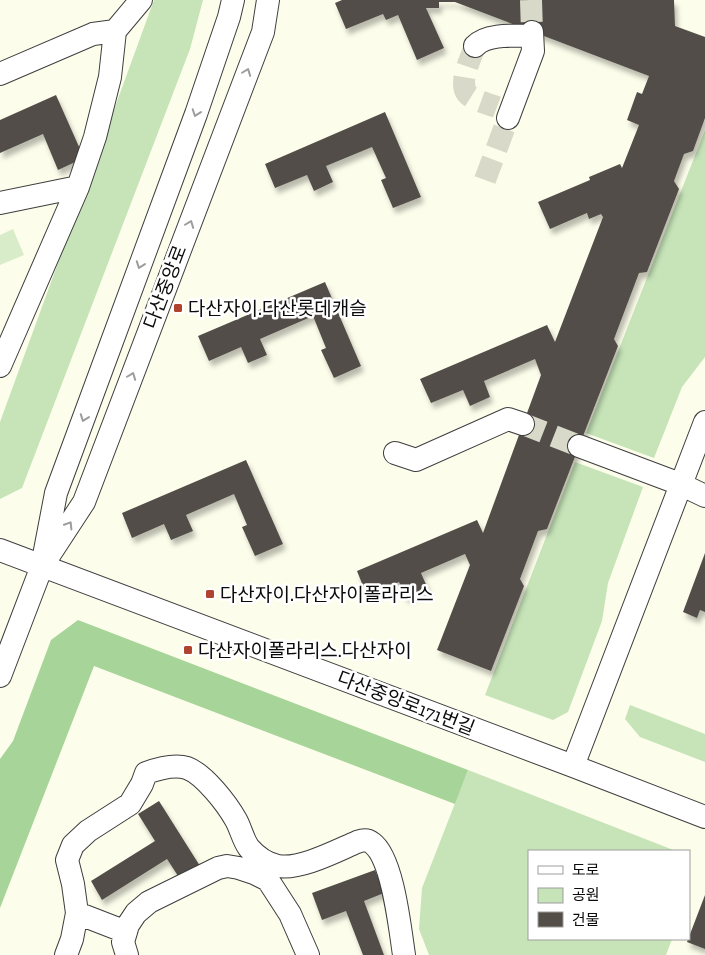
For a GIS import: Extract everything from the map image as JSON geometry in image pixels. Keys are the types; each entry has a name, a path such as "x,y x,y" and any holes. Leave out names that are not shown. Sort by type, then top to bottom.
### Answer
{"street":[{"path":"0,366 78,187 95,137 110,77 115,31 141,0"},
{"name":"다산중앙로","path":"0,676 42,566 56,492 196,114 233,0"},
{"name":"다산중앙로","path":"42,566 84,502 263,32 268,0"},
{"path":"0,74 93,34 115,31"},
{"path":"475,46 479,42 490,38 532,34 533,51 508,118"},
{"path":"0,203 78,187"},
{"path":"395,453 416,460 508,419 523,424"},
{"path":"573,766 705,422"},
{"path":"579,446 680,484 705,496"},
{"name":"다산중앙로171번길","path":"0,550 705,817"},
{"path":"66,955 72,939 77,913 74,884 67,860 73,846 88,831 130,804 146,773 178,766 188,768 199,775 219,795 236,820 248,847 264,861 271,872 308,955"},
{"path":"127,955 123,942 128,925 136,913 149,902 218,868 227,866 254,873 271,872 295,866 366,840 373,843 383,857 392,880 404,955"},
{"path":"77,913 126,932"}],"green space":[{"path":"154,0 203,0 190,49 22,488 0,499 0,422"},
{"path":"705,130 705,357 682,387 654,458 586,433"},
{"path":"13,229 24,255 0,265 0,235"},
{"path":"575,462 643,487 608,583 602,621 568,712 553,720 485,695"},
{"path":"78,620 468,770 455,804 94,666 0,908 0,759 13,741 51,640"},
{"path":"630,705 705,734 705,762 640,737 625,719"},
{"path":"468,770 673,850 528,850 528,940 672,940 666,955 429,955 419,929 422,888"}],"building":[{"path":"342,0 674,0 675,26 705,37 705,118 693,151 684,154 674,181 679,189 647,272 639,273 614,339 618,346 547,529 538,531 520,579 524,586 491,671 437,650 470,565 465,554 421,573 428,589 406,598 399,582 367,596 357,571 477,520 483,533 541,375 535,359 484,381 490,397 470,406 463,390 431,403 420,379 547,325 555,342 603,217 601,214 589,219 587,213 550,229 538,202 590,180 589,177 620,164 622,168 639,125 627,120 637,92 642,94 649,76 455,2 439,2 439,8 426,8 444,48 417,60 398,15 386,20 383,14 346,29 335,3"},
{"path":"56,95 84,158 58,170 43,134 0,153 0,120"},
{"path":"385,112 421,197 393,208 381,180 386,178 372,147 326,166 333,182 314,191 307,175 275,188 265,164"},
{"path":"325,282 361,366 334,378 321,350 326,348 313,316 260,339 267,355 248,363 241,347 209,361 198,336"},
{"path":"246,460 283,544 255,556 242,527 247,525 234,494 186,515 193,531 171,540 164,524 132,538 122,513"},
{"path":"705,553 705,612 700,610 697,618 683,612"},
{"path":"159,801 200,866 180,879 167,859 102,900 91,881 155,841 138,814"},
{"path":"375,870 384,893 364,901 384,955 363,955 346,911 322,920 312,893"},
{"path":"705,895 705,949 687,942 690,940 690,934"}],"tunnel":[{"path":"531,0 532,32"},
{"path":"475,46 464,80 464,87 466,92 474,99 497,107"},
{"path":"485,180 508,118"},
{"path":"523,424 579,446"}],"place":[{"name":"다산자이.다산롯데캐슬","path":"178,308"},
{"name":"다산자이.다산자이폴라리스","path":"210,594"},
{"name":"다산자이폴라리스.다산자이","path":"188,650"}]}
